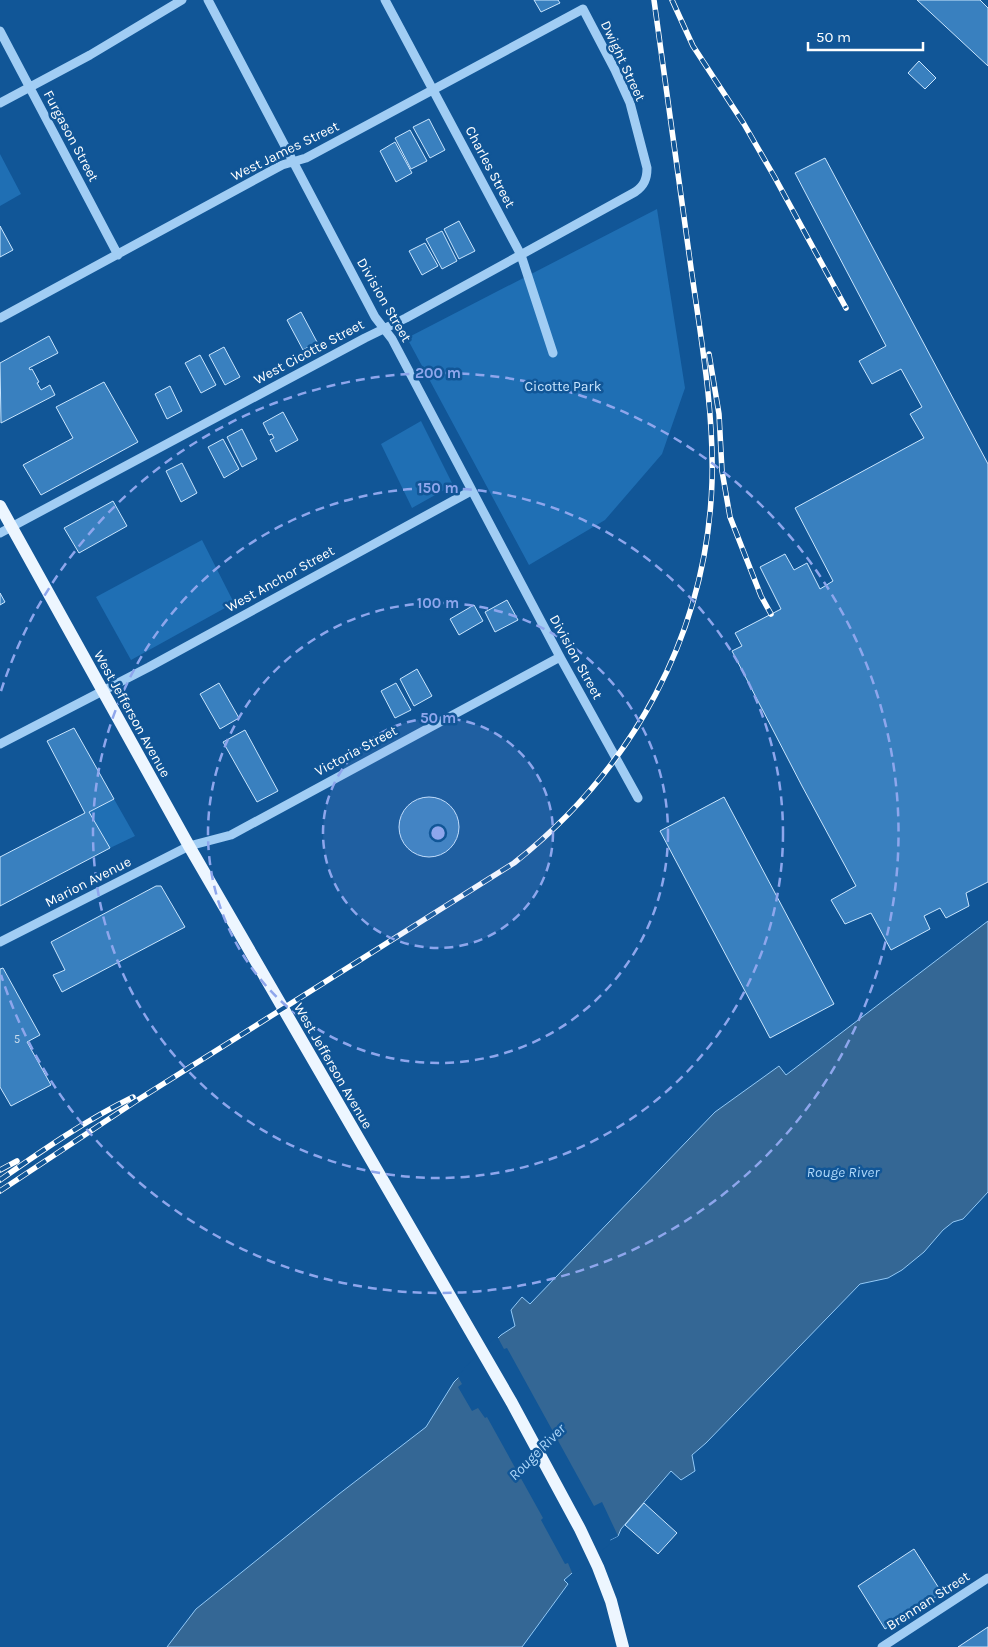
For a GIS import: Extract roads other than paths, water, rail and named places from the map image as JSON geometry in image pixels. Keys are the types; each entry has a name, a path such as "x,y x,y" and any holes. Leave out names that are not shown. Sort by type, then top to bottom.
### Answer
{"main road":[{"name":"West Jefferson Avenue","path":"0,506 6,530 102,691 189,846 483,1352 580,1529 598,1566 611,1601 624,1647"}],"street":[{"path":"0,103 90,54 182,0"},
{"name":"Division Street","path":"208,0 375,317 392,339 471,491 638,798"},
{"name":"Charles Street","path":"386,0 521,255 553,353"},
{"name":"West James Street","path":"0,318 282,165 306,158 583,9"},
{"name":"Dwight Street","path":"583,9 630,103 647,168 647,177 644,184"},
{"name":"Furgason Street","path":"0,31 118,255"},
{"name":"West Cicotte Street","path":"6,530 521,255 635,192 644,184"},
{"name":"West Anchor Street","path":"0,744 149,667 471,491"},
{"name":"Victoria Street","path":"189,846 231,835 560,657"},
{"name":"Marion Avenue","path":"0,942 189,846"},
{"name":"Brennan Street","path":"882,1647 988,1578"}],"water":[{"name":"Rouge River","path":"988,921 988,1192 963,1219 953,1222 943,1230 924,1252 902,1270 888,1278 860,1284 706,1443 692,1455 695,1471 681,1480 671,1471 621,1529 618,1536 610,1540 564,1580 568,1584 522,1647 167,1647 196,1609 426,1427 454,1382 501,1335 515,1326 511,1310 522,1297 530,1304 715,1112 779,1066 786,1075"}],"railway":[{"path":"0,1191 136,1101 514,863 556,826 594,786 627,742 655,695 678,645 696,593 707,538 712,482 712,455 706,375 654,0"},
{"path":"672,0 693,46 744,124 846,308"},
{"path":"709,354 719,414 722,471 730,517 761,596 771,614"},
{"path":"0,1180 82,1125 133,1097"},
{"path":"0,1170 17,1161"}],"park label":[{"name":"Cicotte Park","path":"563,386"}]}
